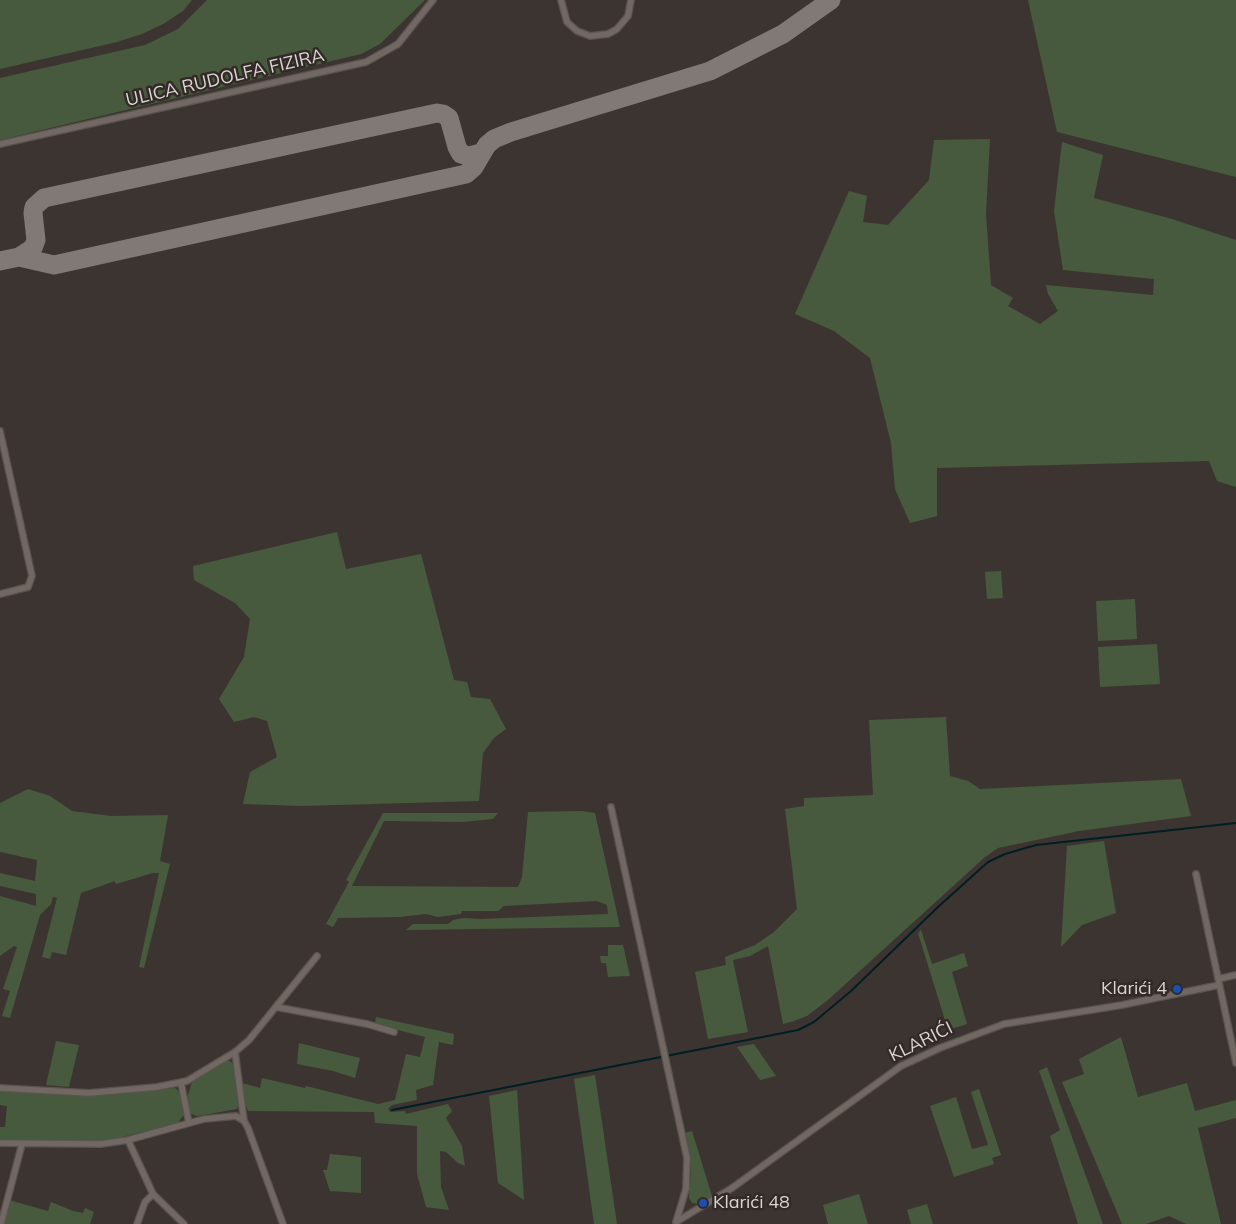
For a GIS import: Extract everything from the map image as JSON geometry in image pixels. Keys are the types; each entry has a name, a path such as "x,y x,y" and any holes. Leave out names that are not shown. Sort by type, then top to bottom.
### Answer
{"street":[{"name":"ULICA RUDOLFA FIZIRA","path":"0,144 366,62 398,44 433,0"},
{"path":"559,1 564,16 572,27 584,35 598,36 617,30 624,23 628,16 631,0"},
{"path":"0,431 32,576 30,584 24,589 0,594"},
{"path":"611,807 664,1047 687,1169 684,1202 675,1223"},
{"path":"1196,874 1236,1059"},
{"path":"0,1088 89,1093 134,1090 181,1083 235,1052 249,1040 317,956"},
{"name":"KLARIĆI","path":"675,1223 732,1188 901,1066 940,1048 1004,1024 1122,1005 1219,982 1236,975"},
{"path":"276,1007 367,1024 394,1032"},
{"path":"235,1052 244,1121 283,1224"},
{"path":"181,1083 189,1123"},
{"path":"0,1143 89,1145 128,1140 189,1123 227,1116 236,1116 244,1121"},
{"path":"128,1140 153,1194 184,1224"},
{"path":"0,1224 22,1144"},
{"path":"137,1224 145,1202 153,1194"}],"green space":[{"path":"0,0 192,0 183,11 163,24 142,34 117,42 0,69"},
{"path":"207,0 425,0 380,44 361,54 0,140 0,78 145,45 178,29"},
{"path":"1028,0 1236,0 1236,177 1057,132"},
{"path":"990,139 986,214 991,285 1013,298 1008,306 1040,324 1058,311 1048,294 1046,285 1153,295 1154,279 1063,270 1054,211 1062,142 1103,155 1094,198 1172,219 1236,240 1236,487 1217,481 1209,461 937,468 937,516 910,523 895,489 891,443 870,358 834,331 795,314 849,191 867,196 863,222 888,225 929,180 934,140"},
{"path":"337,532 346,569 421,554 454,680 467,682 471,697 490,699 506,729 494,738 483,753 479,801 301,806 243,804 250,772 277,757 267,721 254,717 234,722 219,699 244,657 250,619 235,603 194,580 193,566"},
{"path":"1001,571 1003,598 987,599 985,572"},
{"path":"1135,599 1137,639 1098,641 1096,601"},
{"path":"1157,644 1160,684 1100,687 1098,647"},
{"path":"946,717 950,776 968,781 980,789 1181,779 1191,816 1079,831 998,848 985,857 829,999 807,1016 794,1021 783,1024 768,946 750,956 733,960 748,1032 708,1039 695,972 726,965 725,957 755,945 774,932 797,909 785,809 804,806 804,798 873,795 869,720"},
{"path":"28,789 50,796 72,811 111,816 168,815 160,861 170,864 144,968 139,967 159,873 116,884 115,881 81,893 66,955 52,952 50,959 42,957 57,898 53,897 51,904 40,915 10,1018 2,1016 10,991 3,989 17,947 14,946 0,956 0,896 36,906 36,894 0,886 0,873 35,881 37,860 0,852 0,803"},
{"path":"582,811 595,813 620,927 406,930 413,924 448,924 453,920 463,918 608,914 607,905 597,901 504,906 498,911 462,911 461,914 438,917 426,914 400,917 338,918 333,927 326,924 349,882 346,880 383,813 498,813 493,819 462,822 384,821 352,886 518,887 522,877 528,812"},
{"path":"1104,841 1116,913 1082,925 1061,947 1067,846"},
{"path":"921,930 932,964 964,953 968,966 952,972 967,1024 948,1030 918,933"},
{"path":"608,945 623,945 630,976 608,977 606,963 601,963 600,956 608,956"},
{"path":"376,1017 454,1034 453,1045 439,1042 433,1085 416,1090 417,1100 392,1105 388,1109 390,1112 405,1111 406,1114 448,1104 452,1111 446,1118 462,1146 465,1166 458,1163 446,1152 440,1151 441,1187 449,1210 426,1207 417,1174 417,1126 375,1123 374,1112 248,1111 242,1083 260,1088 262,1078 305,1088 306,1086 378,1104 395,1100 406,1054 420,1057 425,1037 375,1024"},
{"path":"1121,1037 1138,1097 1187,1083 1195,1111 1236,1100 1236,1118 1198,1128 1221,1224 1186,1224 1169,1216 1146,1224 1122,1224 1062,1082 1084,1074 1079,1059"},
{"path":"56,1041 79,1045 69,1087 46,1085"},
{"path":"299,1043 360,1058 355,1078 333,1071 297,1064"},
{"path":"754,1044 776,1076 760,1080 737,1047"},
{"path":"224,1061 230,1061 234,1065 239,1102 237,1109 197,1116 189,1113 188,1095 192,1082"},
{"path":"1047,1067 1103,1224 1078,1224 1050,1136 1060,1130 1039,1071"},
{"path":"595,1075 617,1224 594,1224 574,1079"},
{"path":"175,1088 181,1093 185,1113 177,1124 109,1140 0,1140 0,1127 5,1127 7,1106 0,1105 0,1091 89,1095"},
{"path":"979,1089 1001,1155 992,1158 994,1164 954,1177 930,1106 956,1097 972,1149 988,1145 971,1092"},
{"path":"517,1090 524,1200 498,1183 489,1096"},
{"path":"692,1131 712,1196 698,1204 692,1203 689,1198 691,1170 685,1133"},
{"path":"330,1154 361,1157 361,1193 330,1191 323,1170 327,1170"},
{"path":"859,1194 868,1224 828,1224 823,1205"},
{"path":"9,1200 48,1211 51,1202 73,1211 83,1213 85,1208 94,1212 90,1224 3,1224"},
{"path":"927,1204 933,1224 911,1224 907,1210"}],"waterway":[{"path":"392,1110 798,1030 814,1022 851,991 939,906 988,862 1005,854 1036,845 1236,823"}],"taxiway":[{"path":"0,261 19,257 54,265 466,174 474,167 487,145 494,139 511,132 710,71 783,34 831,0"},
{"path":"19,257 33,248 36,240 34,207 44,198 437,113 449,118 457,147 461,154 469,156 481,153"}],"place":[{"name":"Klarići 4","path":"1177,989"},
{"name":"Klarići 48","path":"703,1203"}]}
